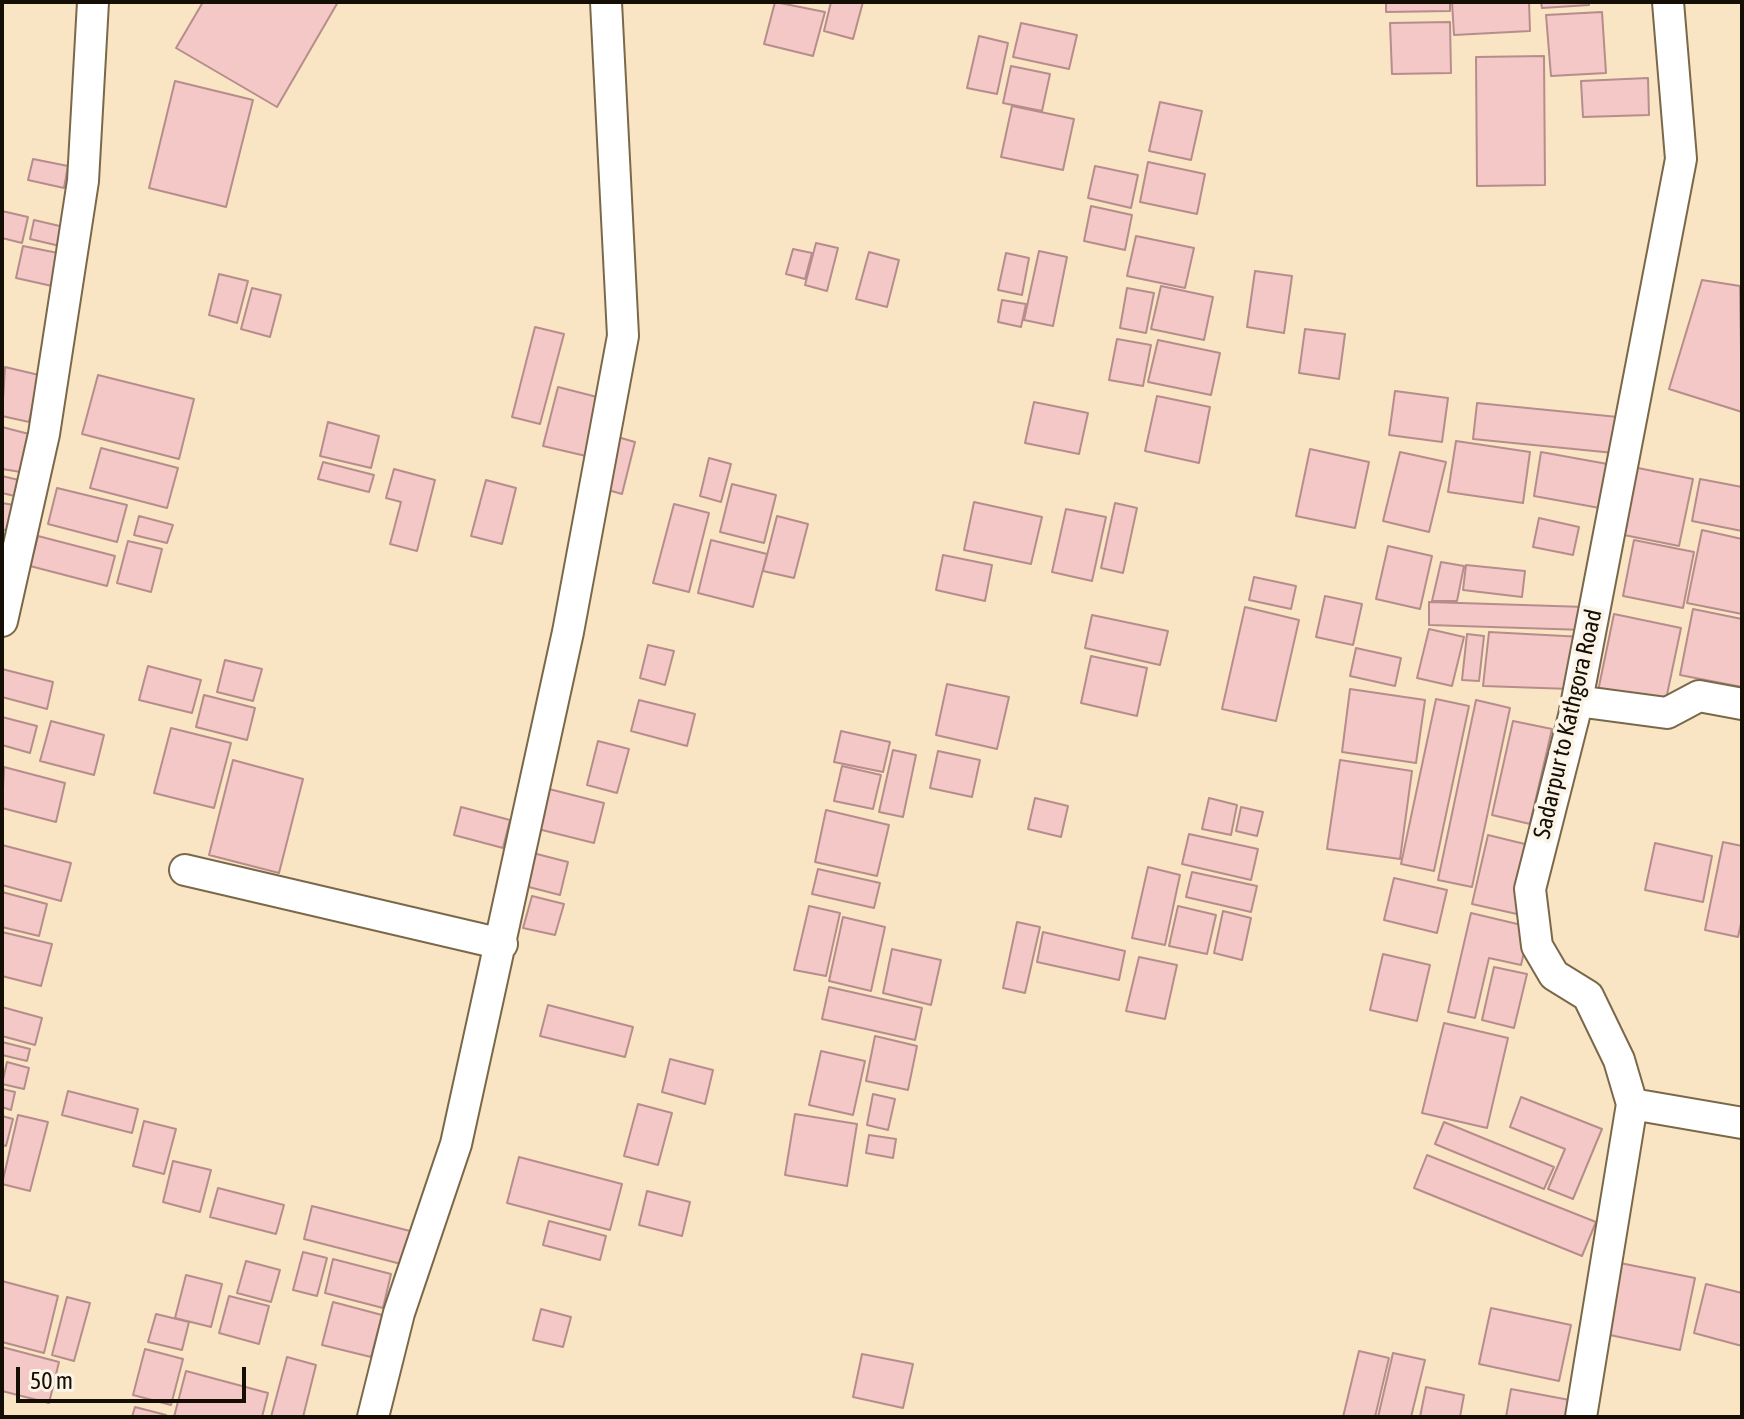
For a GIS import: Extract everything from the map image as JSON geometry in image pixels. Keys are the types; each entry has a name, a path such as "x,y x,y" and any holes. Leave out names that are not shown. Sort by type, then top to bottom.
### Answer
{"street":[{"path":"2,621 44,434 83,181 93,2"},
{"path":"373,1417 399,1313 456,1144 568,632 623,336 606,2"},
{"name":"Sadarpur to Kathgora Road","path":"1581,1417 1632,1104 1619,1060 1588,996 1554,975 1537,946 1530,889 1577,701 1681,159 1668,2"},
{"path":"1577,701 1667,713 1699,696 1742,704"},
{"path":"185,870 502,944"},
{"path":"1632,1104 1742,1123"}],"building":[{"path":"203,2 338,2 277,107 176,48"},
{"path":"775,2 825,12 813,56 764,44"},
{"path":"831,2 863,2 853,39 824,31"},
{"path":"1386,2 1450,2 1450,11 1386,12"},
{"path":"1452,2 1529,2 1530,31 1454,35"},
{"path":"1541,2 1589,2 1589,5 1542,8"},
{"path":"1602,12 1606,73 1551,76 1546,15"},
{"path":"1450,22 1451,73 1392,74 1390,23"},
{"path":"1021,23 1077,35 1069,69 1013,57"},
{"path":"979,36 1008,43 997,94 967,88"},
{"path":"1544,56 1545,185 1477,186 1476,57"},
{"path":"1011,66 1050,74 1042,111 1003,103"},
{"path":"1648,78 1649,115 1583,117 1581,81"},
{"path":"175,81 253,100 226,207 149,188"},
{"path":"1160,102 1202,111 1191,160 1149,151"},
{"path":"1012,106 1074,119 1063,170 1001,157"},
{"path":"33,159 68,166 64,188 28,180"},
{"path":"1148,162 1205,174 1197,214 1140,202"},
{"path":"1095,166 1138,175 1131,208 1088,198"},
{"path":"1091,206 1132,215 1125,250 1084,241"},
{"path":"2,211 28,217 22,243 2,238"},
{"path":"34,220 64,227 60,246 30,239"},
{"path":"1136,236 1194,248 1185,288 1127,276"},
{"path":"816,243 838,248 827,291 805,285"},
{"path":"23,246 68,255 61,288 16,278"},
{"path":"793,249 812,253 805,279 786,274"},
{"path":"1039,251 1067,257 1053,326 1024,320"},
{"path":"869,252 899,260 887,307 856,299"},
{"path":"1006,253 1029,258 1022,295 998,290"},
{"path":"1255,271 1292,276 1284,333 1247,327"},
{"path":"219,274 248,281 237,323 209,315"},
{"path":"1702,280 1740,286 1742,412 1669,389"},
{"path":"1161,286 1213,297 1204,340 1151,329"},
{"path":"252,288 281,295 270,337 241,329"},
{"path":"1127,288 1154,293 1146,333 1120,328"},
{"path":"1002,300 1026,304 1021,327 998,322"},
{"path":"535,327 564,334 540,424 512,417"},
{"path":"1305,329 1345,334 1339,379 1299,373"},
{"path":"1117,339 1151,345 1143,386 1109,380"},
{"path":"1158,340 1220,353 1211,395 1148,382"},
{"path":"5,367 39,375 29,422 2,416"},
{"path":"98,375 194,399 179,459 82,434"},
{"path":"558,387 601,398 586,456 543,446"},
{"path":"1395,391 1448,398 1442,442 1389,435"},
{"path":"1157,396 1210,407 1199,463 1145,451"},
{"path":"1034,402 1088,413 1079,454 1025,443"},
{"path":"1477,403 1618,417 1614,453 1473,439"},
{"path":"328,422 379,436 371,468 320,456"},
{"path":"2,427 29,434 21,472 2,469"},
{"path":"614,436 635,442 622,494 601,488"},
{"path":"1456,441 1530,452 1523,503 1448,492"},
{"path":"101,448 178,468 167,508 90,488"},
{"path":"1310,449 1369,462 1355,528 1296,516"},
{"path":"1400,452 1446,462 1429,532 1383,521"},
{"path":"1541,452 1613,465 1605,509 1534,496"},
{"path":"709,458 731,464 721,502 700,496"},
{"path":"323,462 374,475 369,492 318,479"},
{"path":"1628,466 1693,479 1679,546 1614,533"},
{"path":"394,469 435,480 417,551 390,544 401,502 386,498"},
{"path":"2,476 23,481 19,497 2,493"},
{"path":"1700,479 1742,487 1742,531 1692,521"},
{"path":"486,480 516,488 502,544 471,536"},
{"path":"732,484 776,495 764,543 720,532"},
{"path":"57,488 127,505 117,542 48,524"},
{"path":"974,502 1042,517 1031,564 964,550"},
{"path":"2,503 14,505 8,531 2,529"},
{"path":"1115,503 1137,508 1123,573 1101,568"},
{"path":"674,504 709,513 689,592 653,583"},
{"path":"1066,509 1106,517 1092,581 1052,572"},
{"path":"139,516 173,525 167,543 134,535"},
{"path":"777,516 808,524 794,578 763,571"},
{"path":"1539,518 1579,527 1573,555 1533,547"},
{"path":"1702,530 1742,539 1742,614 1687,603"},
{"path":"38,536 115,556 107,586 30,566"},
{"path":"711,540 767,554 753,607 698,593"},
{"path":"1634,540 1694,552 1683,608 1623,596"},
{"path":"128,541 162,549 151,592 117,583"},
{"path":"1388,546 1432,556 1420,609 1376,599"},
{"path":"943,555 992,565 985,601 936,590"},
{"path":"1441,562 1464,566 1457,601 1432,601"},
{"path":"1466,565 1525,571 1522,597 1463,590"},
{"path":"1254,577 1296,586 1291,609 1249,600"},
{"path":"1325,596 1362,604 1353,645 1316,637"},
{"path":"1429,602 1586,607 1585,630 1429,625"},
{"path":"1245,607 1299,620 1276,721 1222,709"},
{"path":"1693,609 1742,619 1742,687 1680,675"},
{"path":"1614,614 1681,628 1664,709 1597,696"},
{"path":"1092,615 1168,631 1160,665 1085,648"},
{"path":"1429,629 1464,637 1452,686 1417,678"},
{"path":"1489,632 1583,637 1571,689 1483,686"},
{"path":"1467,634 1484,636 1479,681 1462,680"},
{"path":"648,645 674,651 665,685 640,678"},
{"path":"1356,648 1401,658 1395,686 1350,676"},
{"path":"1091,656 1147,668 1137,716 1081,703"},
{"path":"225,660 262,669 253,701 217,692"},
{"path":"148,666 201,680 192,713 139,700"},
{"path":"2,669 53,682 47,709 2,697"},
{"path":"947,684 1009,697 997,749 936,735"},
{"path":"1350,689 1425,700 1416,763 1342,752"},
{"path":"204,695 255,708 247,740 196,727"},
{"path":"1436,699 1469,706 1434,871 1401,864"},
{"path":"639,700 695,714 687,746 631,731"},
{"path":"1476,700 1510,708 1472,887 1438,880"},
{"path":"2,717 37,726 30,753 2,745"},
{"path":"51,721 104,735 94,775 40,761"},
{"path":"1513,721 1552,729 1530,824 1492,815"},
{"path":"171,728 231,743 214,808 154,793"},
{"path":"841,731 890,742 883,772 834,762"},
{"path":"598,741 629,749 617,793 587,785"},
{"path":"893,750 916,755 903,817 879,812"},
{"path":"938,751 980,760 972,797 930,788"},
{"path":"233,760 303,779 279,873 209,855"},
{"path":"1340,760 1412,771 1400,859 1327,849"},
{"path":"842,766 881,775 873,809 834,801"},
{"path":"4,767 65,783 56,822 2,808"},
{"path":"549,789 604,803 594,843 538,829"},
{"path":"1035,798 1068,806 1061,837 1028,829"},
{"path":"1209,798 1237,805 1231,835 1202,829"},
{"path":"461,807 510,820 503,848 454,835"},
{"path":"1241,807 1263,812 1257,836 1236,831"},
{"path":"826,810 889,825 877,876 815,862"},
{"path":"1189,834 1258,849 1251,880 1182,864"},
{"path":"1488,835 1533,846 1517,914 1472,904"},
{"path":"1723,842 1742,846 1742,919 1738,937 1705,930"},
{"path":"1655,843 1712,856 1703,902 1645,890"},
{"path":"2,845 71,863 61,901 2,885"},
{"path":"529,852 568,862 560,895 521,885"},
{"path":"1148,867 1180,875 1165,945 1132,938"},
{"path":"818,869 880,883 874,908 812,894"},
{"path":"1192,872 1257,886 1251,912 1186,897"},
{"path":"1394,878 1447,890 1437,933 1384,920"},
{"path":"2,892 47,904 39,936 2,927"},
{"path":"532,896 564,904 555,935 523,928"},
{"path":"809,906 840,913 826,976 794,970"},
{"path":"1178,906 1216,915 1207,954 1169,946"},
{"path":"1223,911 1251,918 1242,960 1214,953"},
{"path":"1471,913 1530,927 1521,965 1489,958 1475,1018 1448,1012"},
{"path":"843,917 885,927 871,991 829,981"},
{"path":"1017,922 1040,927 1025,993 1003,988"},
{"path":"2,932 52,944 41,986 2,976"},
{"path":"1043,932 1125,951 1119,980 1037,962"},
{"path":"892,949 941,960 931,1005 883,993"},
{"path":"1383,954 1430,965 1417,1021 1370,1010"},
{"path":"1139,957 1177,965 1165,1019 1126,1011"},
{"path":"1494,967 1527,974 1514,1028 1482,1020"},
{"path":"829,987 922,1008 915,1040 822,1019"},
{"path":"548,1005 633,1027 625,1057 540,1036"},
{"path":"2,1007 42,1018 35,1045 2,1036"},
{"path":"1444,1023 1508,1038 1487,1128 1422,1113"},
{"path":"875,1036 917,1046 908,1090 866,1081"},
{"path":"2,1042 30,1049 27,1061 2,1055"},
{"path":"821,1051 865,1061 853,1115 809,1105"},
{"path":"670,1059 713,1070 705,1104 662,1092"},
{"path":"7,1062 29,1068 24,1089 2,1084"},
{"path":"2,1089 15,1092 11,1110 2,1107"},
{"path":"68,1091 138,1109 132,1133 62,1115"},
{"path":"873,1094 895,1099 888,1130 867,1125"},
{"path":"1521,1097 1602,1129 1573,1199 1548,1189 1565,1149 1510,1127"},
{"path":"638,1104 672,1113 658,1165 624,1156"},
{"path":"795,1114 857,1124 847,1186 785,1175"},
{"path":"18,1115 48,1122 30,1191 2,1184"},
{"path":"2,1116 13,1119 6,1146 2,1145"},
{"path":"144,1121 176,1129 164,1174 133,1166"},
{"path":"1444,1122 1554,1167 1544,1189 1435,1144"},
{"path":"869,1135 896,1139 893,1158 866,1153"},
{"path":"1427,1155 1596,1222 1582,1256 1414,1188"},
{"path":"519,1157 622,1184 610,1230 507,1203"},
{"path":"173,1161 211,1170 200,1212 163,1202"},
{"path":"218,1188 284,1205 276,1234 210,1217"},
{"path":"647,1191 690,1202 682,1236 639,1225"},
{"path":"312,1206 414,1232 405,1265 304,1239"},
{"path":"549,1221 606,1236 600,1260 543,1245"},
{"path":"303,1252 327,1258 317,1296 293,1290"},
{"path":"333,1259 391,1274 383,1308 325,1293"},
{"path":"246,1261 280,1270 271,1302 237,1293"},
{"path":"1610,1261 1695,1278 1680,1350 1596,1332"},
{"path":"186,1275 222,1284 211,1327 175,1318"},
{"path":"2,1281 58,1296 44,1353 2,1342"},
{"path":"1706,1284 1742,1293 1742,1346 1694,1333"},
{"path":"229,1296 269,1306 259,1344 219,1333"},
{"path":"67,1297 90,1303 74,1361 52,1355"},
{"path":"333,1302 382,1315 371,1357 322,1345"},
{"path":"1491,1308 1571,1325 1559,1381 1479,1364"},
{"path":"541,1309 571,1317 563,1347 533,1340"},
{"path":"156,1314 189,1322 182,1350 148,1342"},
{"path":"2,1347 59,1362 49,1403 2,1391"},
{"path":"145,1349 183,1359 171,1405 133,1395"},
{"path":"1359,1351 1389,1358 1375,1417 1343,1417"},
{"path":"1393,1353 1425,1360 1411,1417 1378,1417"},
{"path":"862,1354 913,1364 903,1408 853,1397"},
{"path":"287,1357 316,1365 303,1417 271,1417"},
{"path":"186,1371 268,1393 262,1417 174,1417"},
{"path":"1426,1387 1464,1395 1460,1417 1420,1417"},
{"path":"1511,1389 1575,1401 1572,1417 1506,1417"},
{"path":"135,1407 166,1415 132,1417"}]}
